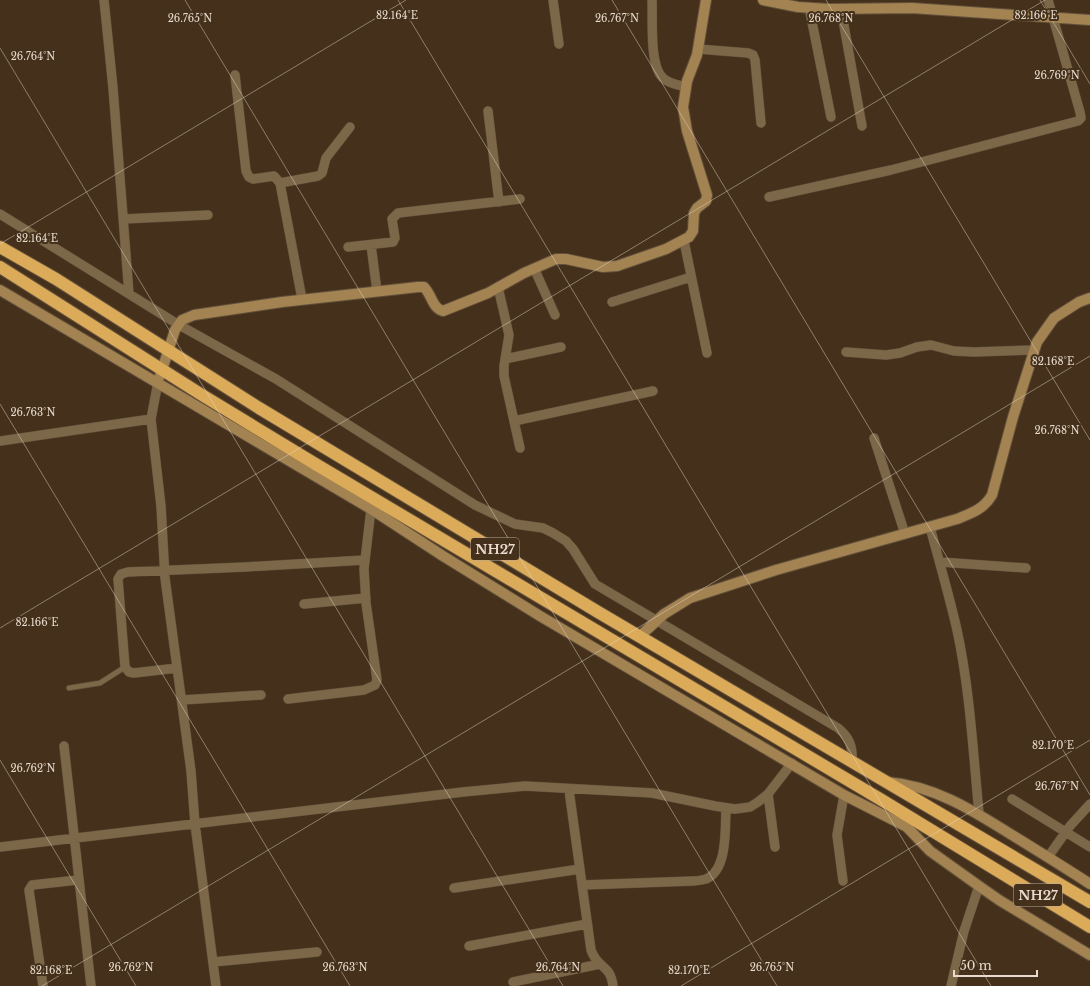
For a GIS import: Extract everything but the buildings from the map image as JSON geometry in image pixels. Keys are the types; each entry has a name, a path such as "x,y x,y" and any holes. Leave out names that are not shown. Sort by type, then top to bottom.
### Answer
{"highway":[{"name":"NH27","path":"0,247 56,278 169,351 640,636 1090,902"},
{"name":"NH27","path":"0,267 317,465 880,799 1090,927"}],"street":[{"path":"104,0 129,294"},
{"path":"553,0 559,44"},
{"path":"652,0 655,64 659,73 664,79 686,87"},
{"path":"216,986 191,771 165,571 161,506 151,419 158,382 175,330 182,320 194,314 302,299 424,287 431,296 437,310 443,311 458,307 534,268 556,259 566,259 596,266 617,266 689,238 693,231 694,213 697,208 706,201 707,195 687,131 683,107 686,87 698,49 706,0"},
{"path":"763,0 809,8 845,6 912,8 1090,20"},
{"path":"769,197 898,168 1078,121 1081,118 1080,112 1048,0"},
{"path":"845,6 862,126"},
{"path":"809,8 831,117"},
{"path":"698,49 748,52 753,55 755,60 761,123"},
{"path":"235,75 246,171 249,177 253,179 274,176 280,183 302,299"},
{"path":"488,112 500,202"},
{"path":"280,183 318,176 322,173 324,162 329,153 350,127"},
{"path":"348,246 393,242 395,238 392,219 394,215 398,213 520,199"},
{"path":"0,214 179,325 276,379 475,505 515,524 543,528 566,541 573,549 595,584 838,728 847,736 852,746 852,762"},
{"path":"123,219 208,215"},
{"path":"684,241 706,353"},
{"path":"371,245 377,291"},
{"path":"534,268 555,315"},
{"path":"612,302 691,277"},
{"path":"498,287 509,335 504,376 520,448"},
{"path":"0,290 371,508 443,556 540,616 844,796 907,827"},
{"path":"640,636 664,614 690,598 776,570 930,527 978,511 988,502 992,495 1013,417 1034,350 1044,331 1054,318 1079,302 1090,298"},
{"path":"846,352 886,355 900,354 917,347 930,345 954,351 974,352 1034,350"},
{"path":"505,359 561,347"},
{"path":"514,420 653,391"},
{"path":"0,441 151,419"},
{"path":"874,438 905,534"},
{"path":"288,699 364,690 375,685 377,673 366,598 365,560 371,508"},
{"path":"930,527 957,630 965,676 979,813"},
{"path":"177,668 134,673 129,672 125,667 118,579 121,574 128,572 365,560"},
{"path":"940,562 1026,568"},
{"path":"304,604 366,598"},
{"path":"182,700 261,695"},
{"path":"64,746 91,986"},
{"path":"0,847 525,786 569,790 652,793 726,808 750,807 768,794 792,764"},
{"path":"887,782 907,784 926,789 949,798 979,813 1090,884"},
{"path":"569,790 591,950 594,959 608,970 612,976 613,986"},
{"path":"768,794 775,847"},
{"path":"843,880 837,835 844,796"},
{"path":"880,799 930,851 999,900 1090,955"},
{"path":"1012,799 1090,847"},
{"path":"1048,857 1066,831 1090,804"},
{"path":"582,885 693,881 706,879 717,869 722,857 726,808"},
{"path":"454,888 580,869"},
{"path":"43,986 30,890 32,885 38,883 78,880"},
{"path":"952,986 964,931 979,886"},
{"path":"469,946 587,924"},
{"path":"213,962 317,952"},
{"path":"513,982 600,964"}],"lane":[{"path":"69,688 100,683 125,667"}]}
